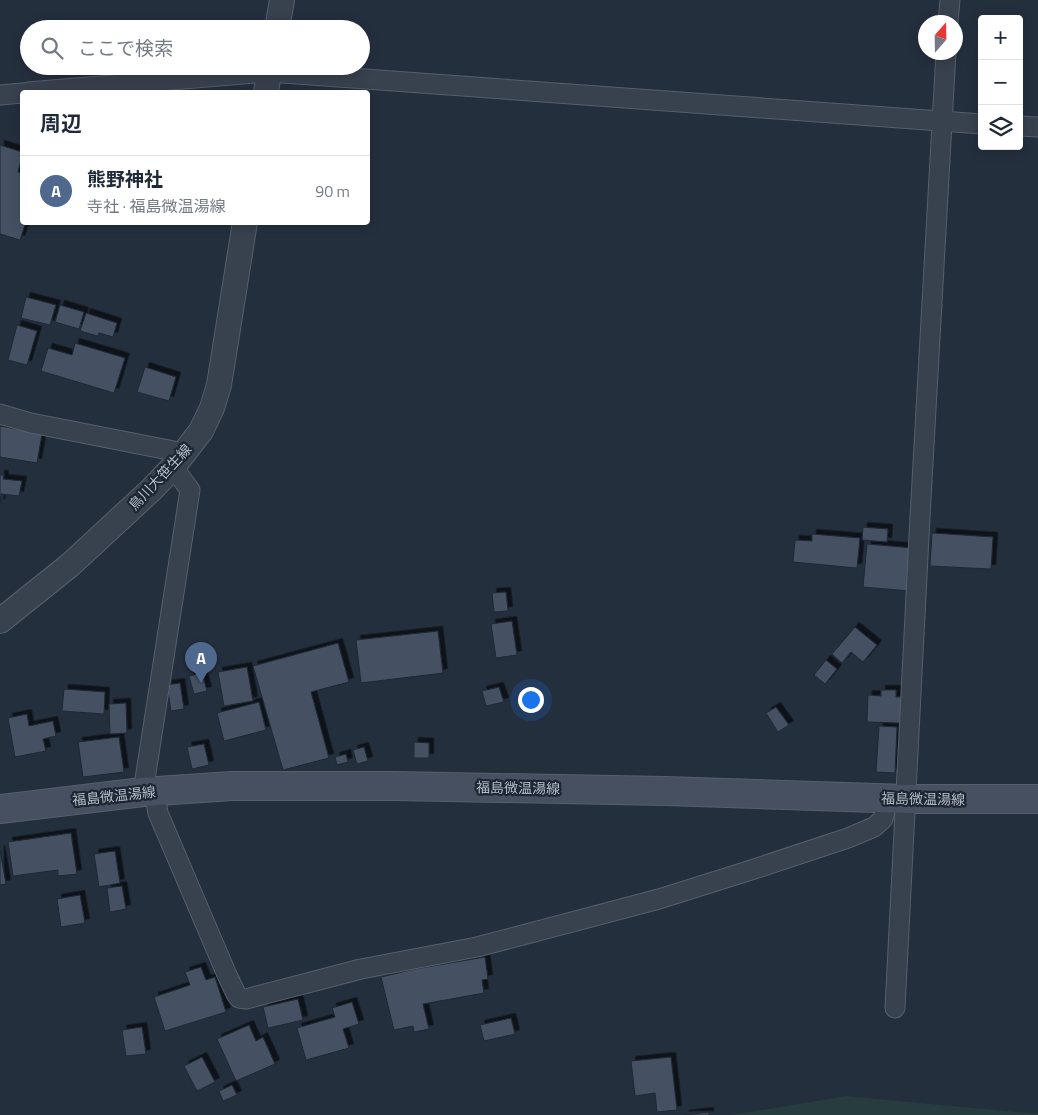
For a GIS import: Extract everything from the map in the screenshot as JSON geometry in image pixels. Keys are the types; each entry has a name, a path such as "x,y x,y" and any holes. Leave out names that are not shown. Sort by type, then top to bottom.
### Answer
{"main road":[{"name":"福島微温湯線","path":"0,809 148,792 232,786 395,786 665,791 897,799 1038,799"}],"street":[{"path":"279,20 282,0"},
{"path":"949,15 950,0"},
{"path":"895,1008 897,799 946,60"},
{"path":"60,90 268,77 978,124"},
{"path":"0,95 20,93"},
{"path":"1023,126 1038,127"},
{"name":"鳥川大笹生線","path":"0,621 70,565 151,490 179,460 201,431 212,408 219,385 245,225"},
{"path":"0,414 179,460 190,490 148,792 227,975 239,998 246,999 361,969 477,947 659,899 864,832 874,827 883,819 897,799"}],"green space":[{"path":"846,1096 1038,1114 1038,1115 731,1115"}],"building":[{"path":"0,145 20,151 18,172 20,172 20,225 25,225 20,240 0,234"},
{"path":"26,297 56,305 50,325 21,318"},
{"path":"60,305 84,312 79,329 55,322"},
{"path":"86,313 117,323 113,337 99,333 98,336 80,331"},
{"path":"17,325 37,331 27,365 8,360"},
{"path":"75,343 125,358 114,393 41,371 48,348 72,355"},
{"path":"145,367 176,377 169,401 137,392"},
{"path":"0,426 42,434 37,463 0,457"},
{"path":"0,475 4,475 3,479 22,481 19,496 1,494 0,504"},
{"path":"863,527 888,529 887,542 862,540"},
{"path":"932,533 993,537 991,569 930,566"},
{"path":"812,534 860,538 857,568 793,562 795,540 812,541"},
{"path":"867,544 913,548 910,591 863,587"},
{"path":"506,592 508,611 494,612 492,593"},
{"path":"512,621 517,655 496,658 491,624"},
{"path":"855,627 877,645 863,662 851,652 842,663 832,654"},
{"path":"438,631 443,673 361,683 356,640"},
{"path":"338,643 349,682 311,692 329,758 283,770 253,666"},
{"path":"826,660 837,669 825,684 814,675"},
{"path":"247,667 253,701 224,706 218,672"},
{"path":"202,673 207,691 194,694 189,676"},
{"path":"180,683 184,709 171,711 167,685"},
{"path":"499,687 504,702 486,706 482,691"},
{"path":"64,689 105,692 104,714 62,711"},
{"path":"881,690 896,690 896,697 902,697 900,723 867,722 868,695 881,696"},
{"path":"259,702 266,730 224,741 217,713"},
{"path":"126,703 127,733 110,734 109,704"},
{"path":"776,707 789,725 778,732 766,713"},
{"path":"27,714 29,726 53,721 56,736 43,739 46,751 15,757 8,718"},
{"path":"879,726 897,727 895,773 876,772"},
{"path":"119,737 124,772 83,777 78,742"},
{"path":"414,742 429,743 429,758 414,758"},
{"path":"204,744 209,765 192,769 187,747"},
{"path":"364,747 368,761 357,764 353,750"},
{"path":"346,754 348,762 337,765 335,757"},
{"path":"71,833 77,874 58,876 58,870 13,876 8,842"},
{"path":"0,850 6,884 0,885"},
{"path":"115,851 120,883 99,887 94,854"},
{"path":"122,886 126,909 110,912 107,888"},
{"path":"80,895 85,923 61,927 57,899"},
{"path":"485,957 488,979 482,980 484,993 423,1004 429,1029 414,1032 413,1026 394,1030 381,977"},
{"path":"201,967 206,980 215,977 226,1012 165,1031 154,997 190,985 185,972"},
{"path":"298,999 303,1020 268,1028 263,1007"},
{"path":"352,1002 359,1024 343,1029 349,1048 306,1060 297,1028 335,1017 332,1008"},
{"path":"511,1018 515,1034 484,1041 480,1025"},
{"path":"249,1025 256,1041 263,1037 275,1064 236,1081 217,1039"},
{"path":"142,1027 146,1054 126,1056 122,1030"},
{"path":"202,1057 215,1082 197,1091 184,1066"},
{"path":"671,1057 677,1110 657,1112 655,1093 635,1096 631,1061"},
{"path":"232,1085 237,1095 223,1101 219,1091"},
{"path":"709,1112 709,1115 684,1115"}],"place":[{"name":"熊野神社","path":"201,683"}]}
